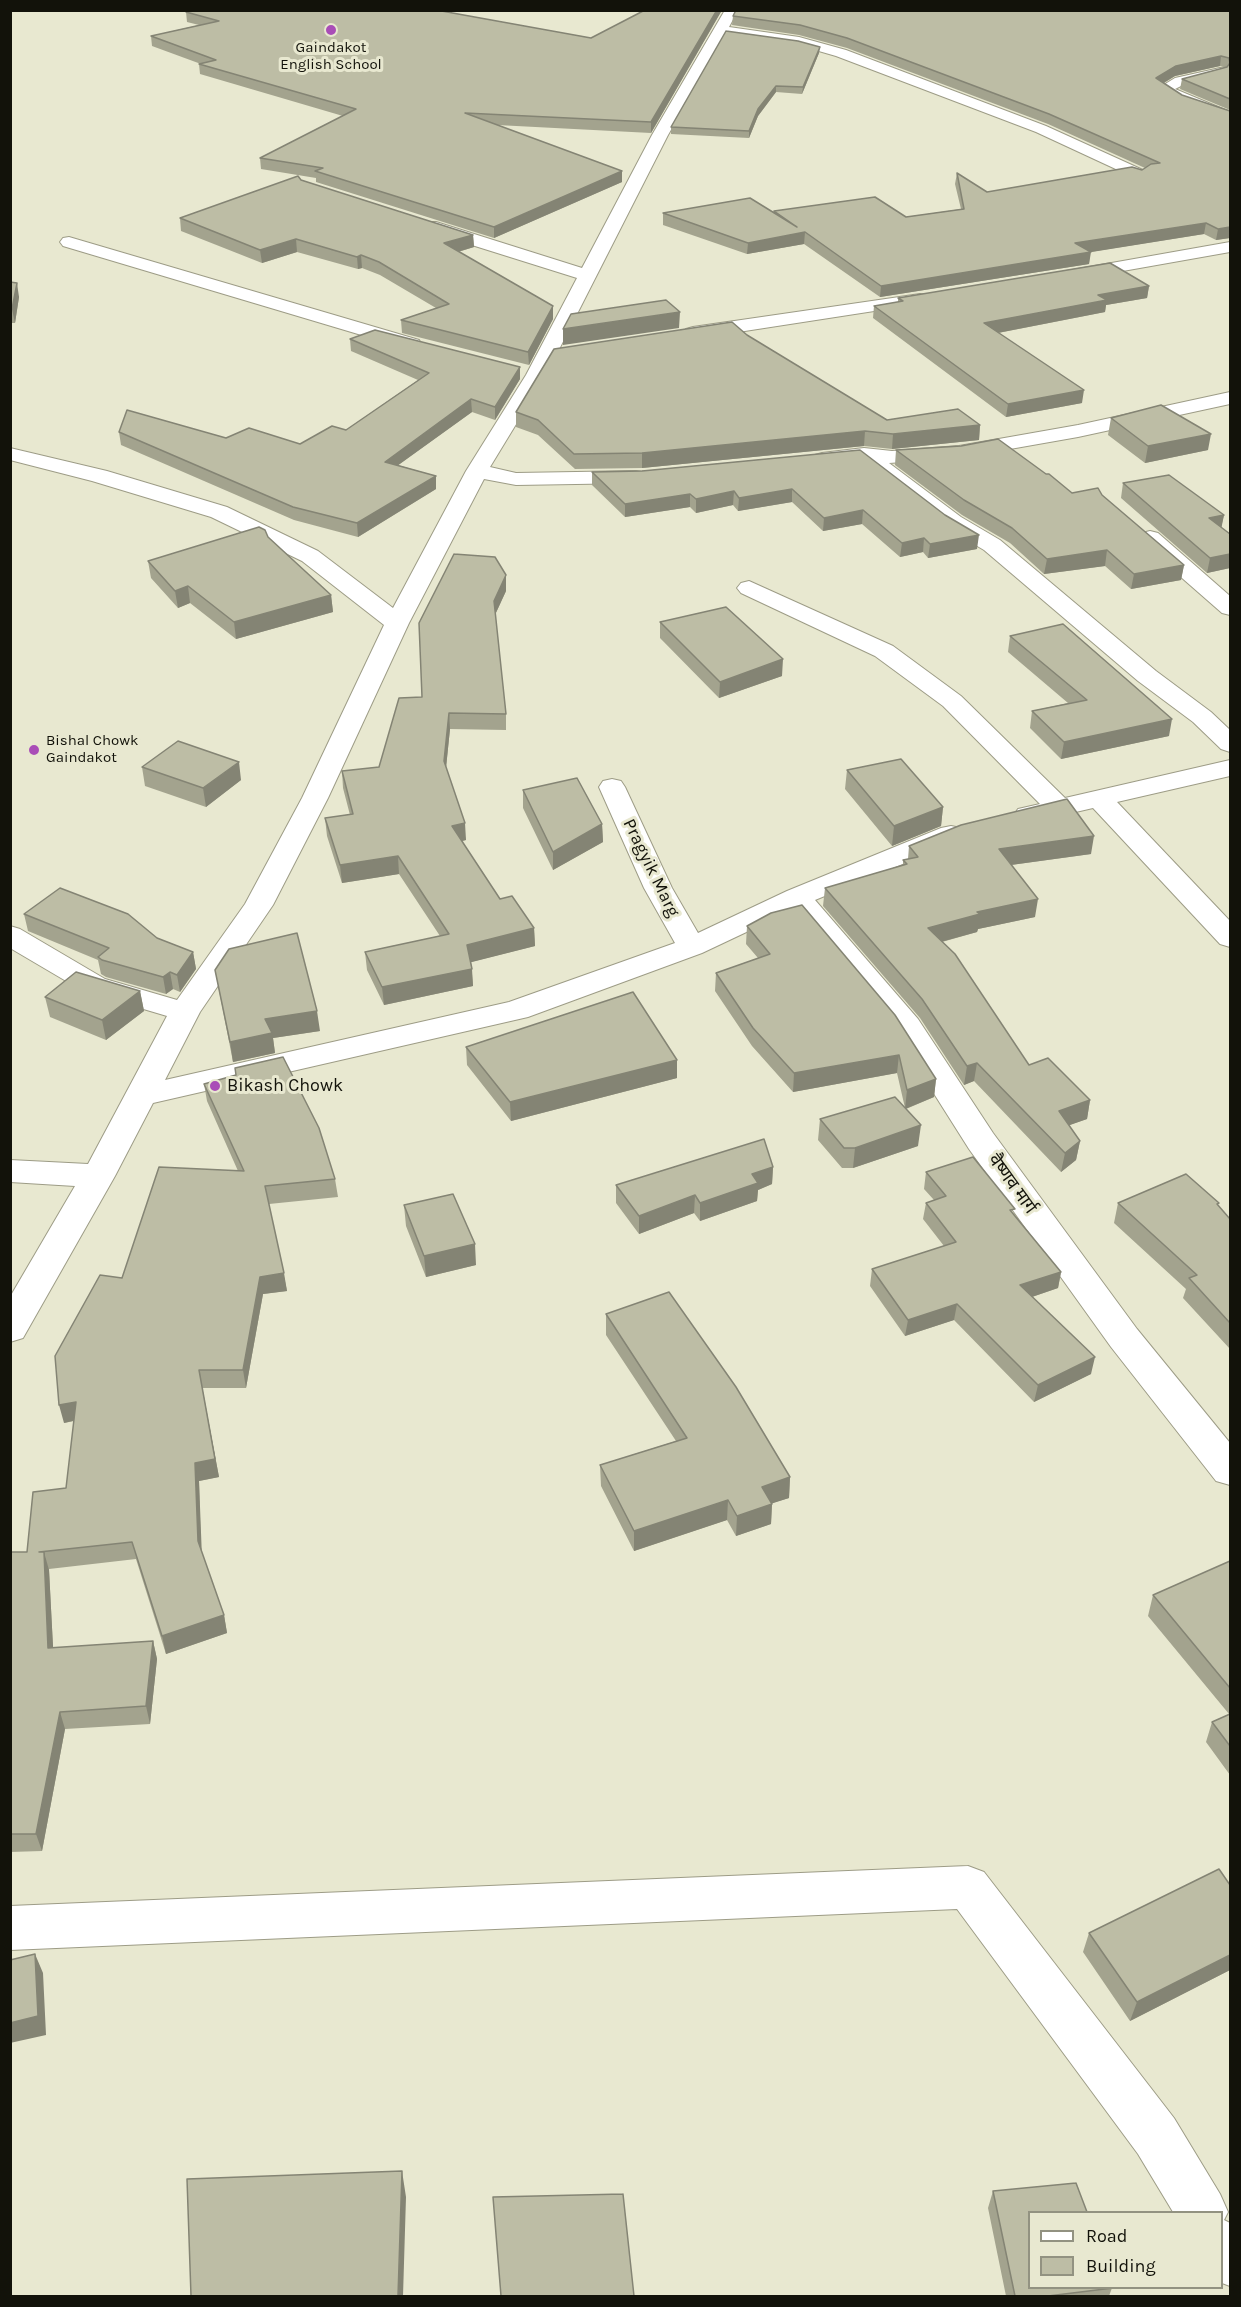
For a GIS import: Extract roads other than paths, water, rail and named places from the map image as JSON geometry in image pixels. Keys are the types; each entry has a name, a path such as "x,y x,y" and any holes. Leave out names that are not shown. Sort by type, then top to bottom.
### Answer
{"street":[{"path":"10,1329 98,1176 185,1011 258,904 315,798 397,623 477,471 541,363 575,296 589,276 660,135 728,19 764,35 799,41 841,53 1030,125 1139,174"},
{"path":"1220,72 1180,81 1164,89 1230,117"},
{"path":"413,221 589,276"},
{"path":"69,242 426,348"},
{"path":"1056,278 1230,247"},
{"path":"673,336 941,296"},
{"path":"799,461 864,454 892,457 969,450 1078,431 1230,398"},
{"path":"10,454 99,476 219,512 310,556 397,623"},
{"path":"864,454 953,522 992,544 1147,676 1202,717 1230,744"},
{"path":"477,471 516,479 653,475"},
{"path":"1135,525 1230,608"},
{"path":"749,588 884,651 952,701 1058,807"},
{"path":"142,1095 517,1010 692,947 797,897 948,835 1058,807 1230,768"},
{"name":"Pragyik Marg","path":"612,787 658,888 692,947"},
{"path":"1098,798 1230,938"},
{"name":"वैष्णव मार्ग","path":"797,897 907,1026 981,1141 1110,1320 1230,1470"},
{"path":"10,935 94,985 185,1011"},
{"path":"10,1171 98,1176"},
{"path":"10,1929 968,1887 1156,2136 1201,2211"}],"place":[{"name":"Gaindakot English School","path":"331,30"},
{"name":"Bishal Chowk Gaindakot","path":"34,750"},
{"name":"Bikash Chowk","path":"215,1086"}]}
